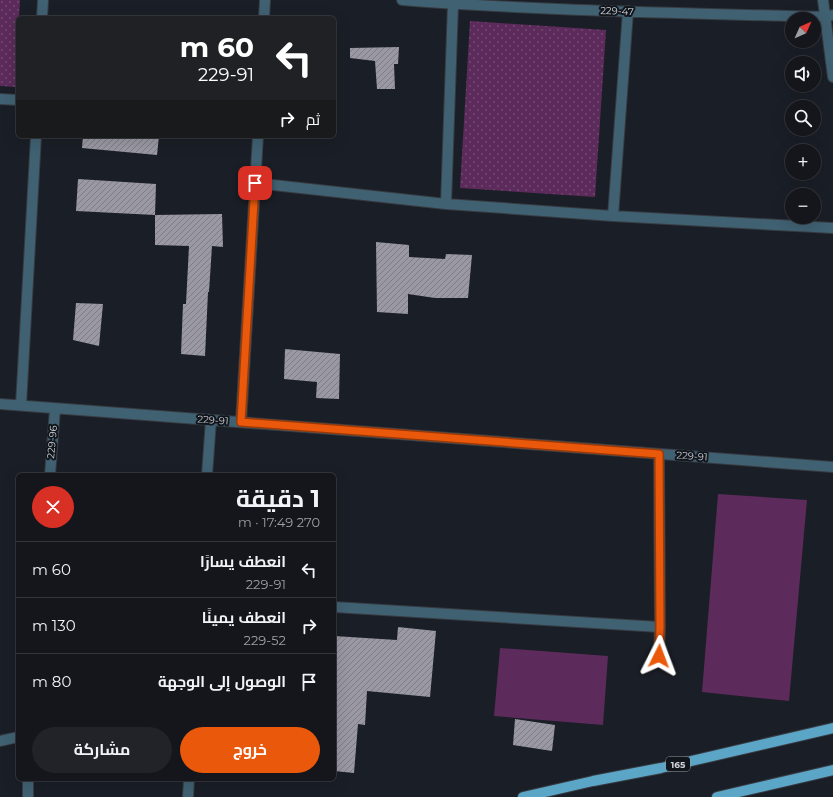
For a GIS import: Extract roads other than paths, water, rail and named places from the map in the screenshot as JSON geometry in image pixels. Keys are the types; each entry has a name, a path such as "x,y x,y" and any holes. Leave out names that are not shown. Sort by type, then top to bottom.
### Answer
{"main road":[{"name":"165","path":"523,797 593,781 661,768 833,728"},
{"path":"717,797 729,796 833,770"}],"street":[{"path":"42,16 43,0"},
{"path":"264,16 265,0"},
{"name":"229-47","path":"402,0 453,4 628,11 829,16"},
{"path":"822,0 829,16 833,77"},
{"path":"446,204 453,4"},
{"path":"614,216 628,11"},
{"path":"0,99 16,100"},
{"path":"21,405 36,138"},
{"path":"241,422 258,138"},
{"path":"255,183 446,204 614,216 833,228"},
{"name":"229-91","path":"0,404 833,467"},
{"name":"229-96","path":"50,473 55,409"},
{"path":"207,473 211,420"},
{"path":"659,454 659,656"},
{"path":"336,607 660,627"},
{"path":"0,741 16,737"},
{"path":"28,781 28,797"},
{"path":"188,797 189,781"}]}
